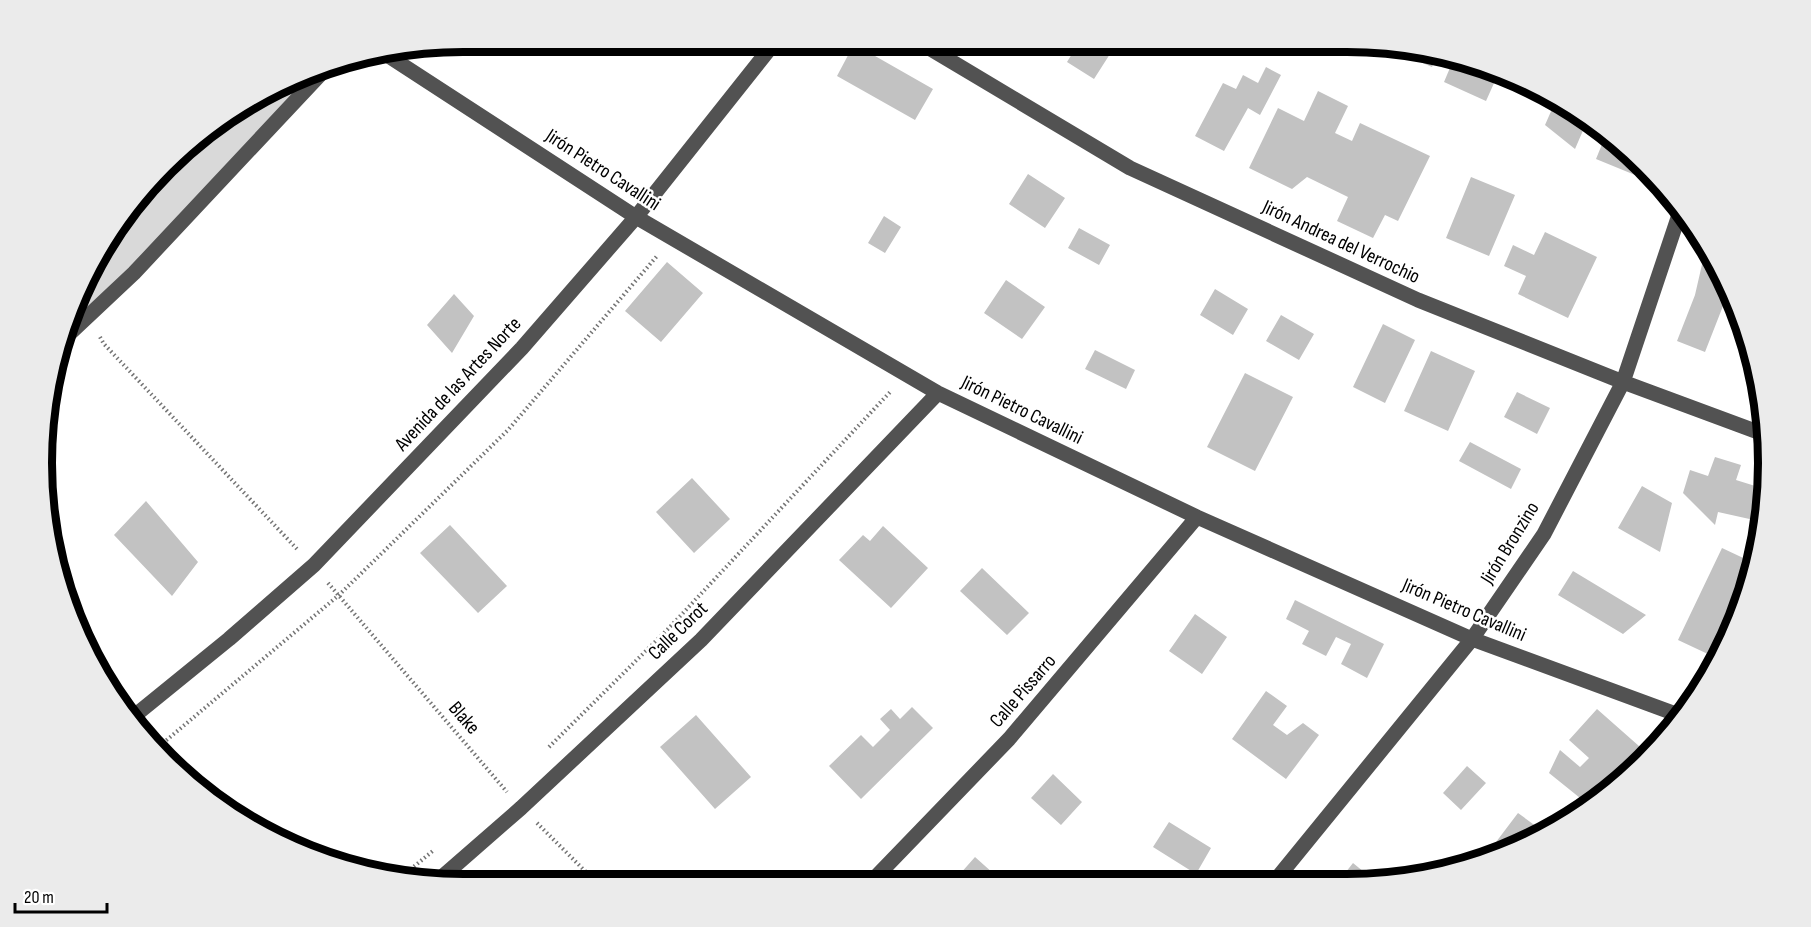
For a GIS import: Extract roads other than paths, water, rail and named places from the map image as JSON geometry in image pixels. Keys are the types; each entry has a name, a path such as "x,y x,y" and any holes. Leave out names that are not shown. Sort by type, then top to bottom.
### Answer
{"street":[{"name":"Avenida de las Artes Norte","path":"137,714 314,565 522,348 636,217 767,52"},
{"name":"Jirón Andrea del Verrochio","path":"936,52 1130,168 1418,300 1623,382 1757,432"},
{"name":"Jirón Pietro Cavallini","path":"393,59 636,217 938,393 1197,517 1472,639 1674,713"},
{"path":"75,329 134,273 314,81"},
{"name":"Jirón Bronzino","path":"1281,874 1472,639 1544,534 1623,382 1678,219"},
{"name":"Calle Corot","path":"445,874 521,808 701,640 938,393"},
{"name":"Calle Pissarro","path":"881,874 1009,740 1197,517"}]}
